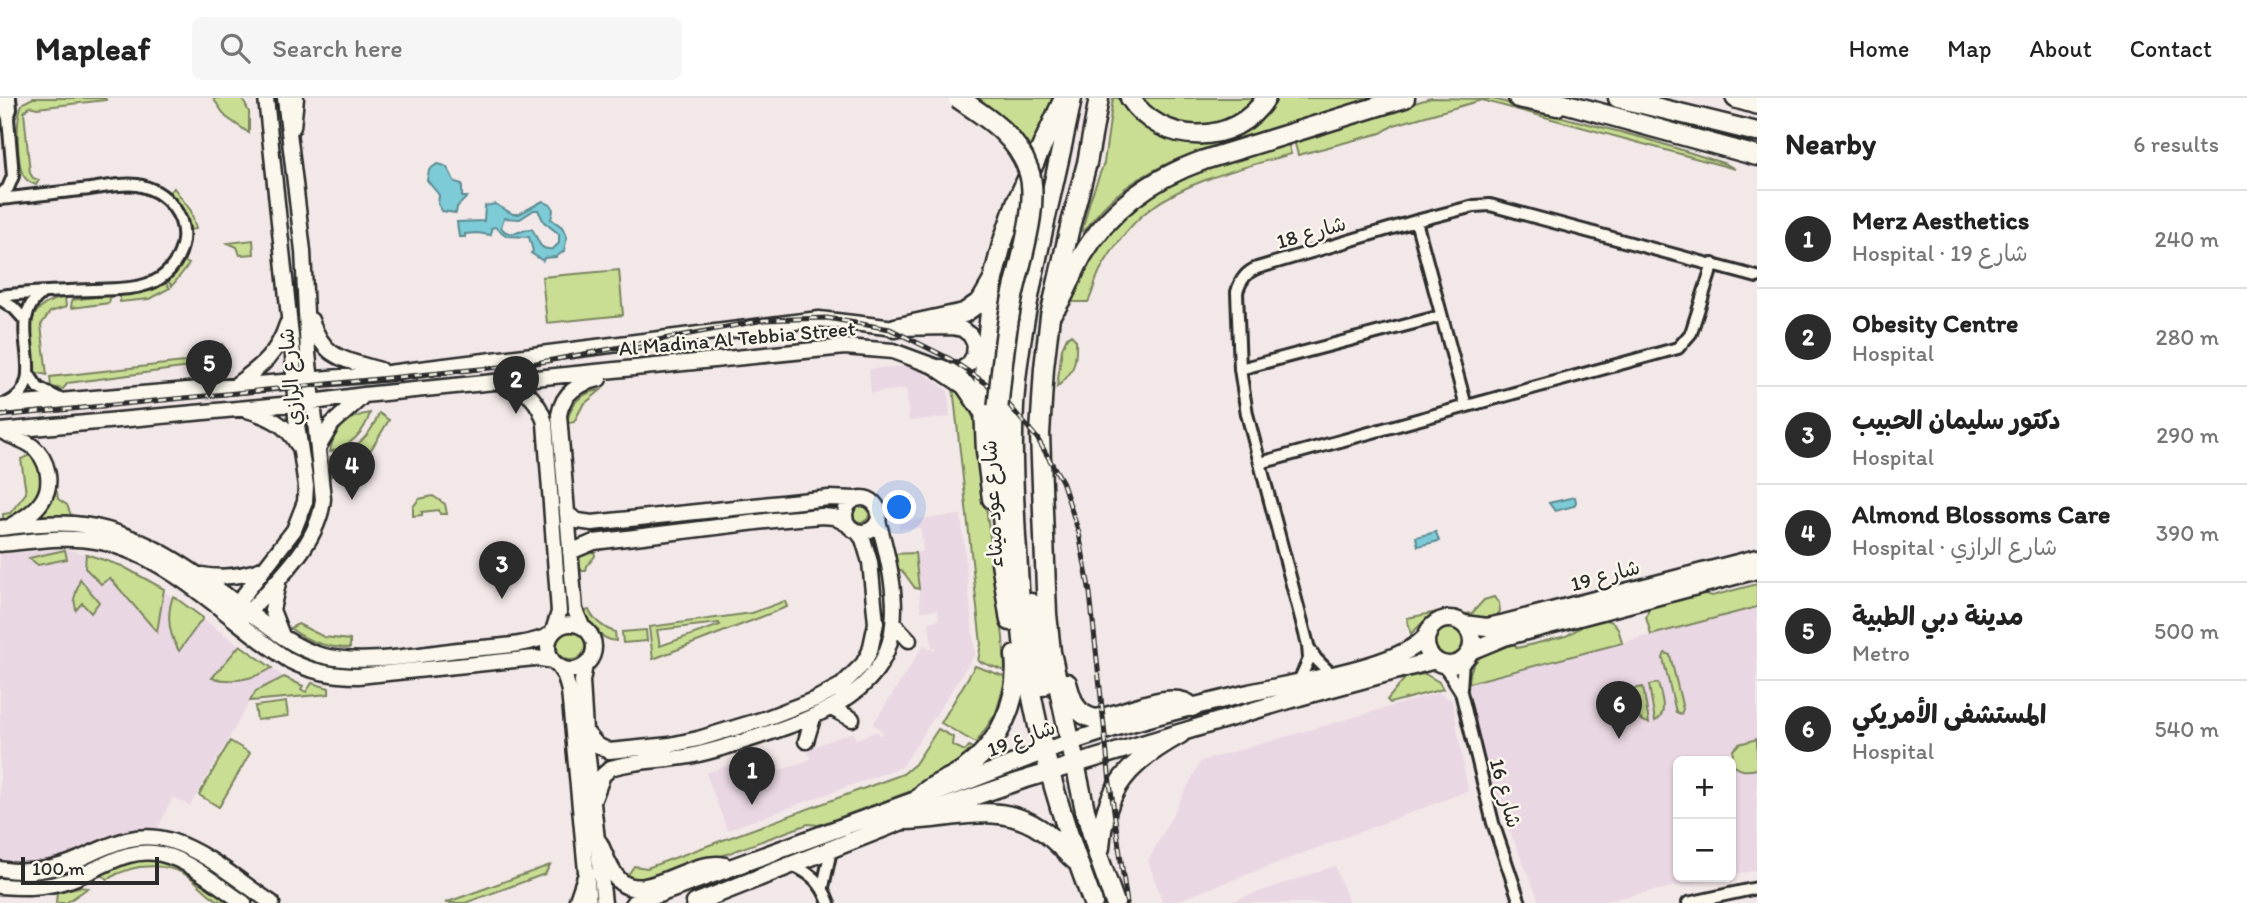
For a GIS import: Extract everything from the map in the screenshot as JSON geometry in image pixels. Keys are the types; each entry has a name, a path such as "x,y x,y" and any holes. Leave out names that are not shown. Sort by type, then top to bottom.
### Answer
{"highway":[{"path":"958,98 992,122 1012,141 1021,154 1031,181 1032,212 990,409 1007,564 1004,576"},
{"path":"1736,98 1757,104"}],"main road":[{"path":"990,409 985,366 993,279 1016,203 1064,98"},
{"name":"شارع عود ميثاء","path":"1072,98 1032,275 1018,363 1011,440 1025,658 1057,746 1073,764 1099,858 1115,903"},
{"name":"شارع عود ميثاء","path":"1093,903 1050,771 1057,746 1047,614 1040,434 1051,314 1087,163 1098,98"},
{"path":"1130,98 1146,116 1162,127 1179,133 1198,135 1217,133 1242,122 1256,111 1266,98"},
{"path":"1051,314 1062,300 1080,259 1095,236 1122,206 1154,182 1204,160 1405,98"},
{"path":"1518,98 1592,110"},
{"path":"1546,98 1757,156"},
{"path":"1618,98 1757,132"},
{"path":"895,328 953,316 972,309 986,294 993,279"},
{"path":"941,369 965,385 990,409"},
{"name":"شارع 19","path":"1464,624 1495,626 1757,558"},
{"name":"شارع 19","path":"1467,656 1504,636 1757,570"},
{"path":"919,798 926,789 947,780 973,762 998,733 1011,706 1016,664 1004,576"},
{"path":"1452,620 1464,624 1471,637 1467,656 1452,665 1439,662 1427,649 1428,634 1440,621 1452,620"},
{"name":"شارع 19","path":"634,903 1057,746 1192,707 1332,675 1407,651 1424,640 1428,634"},
{"path":"1051,652 1062,666 1074,704 1087,717 1103,718 1172,699 1186,702 1192,707"},
{"name":"شارع 19","path":"695,903 905,820 1050,771 1299,697 1439,662"},
{"path":"1099,858 1104,814 1118,783 1148,755 1180,734"},
{"path":"905,820 927,820 973,812 1006,814 1042,830 1078,863"},
{"path":"599,844 618,879 634,888 648,887 704,865 731,867"},
{"path":"577,903 587,874"}],"street":[{"path":"0,197 13,176 8,118 1,98"},
{"path":"8,118 10,98"},
{"name":"شارع الرازي","path":"243,608 266,568 294,530 305,502 306,486 295,404 266,98"},
{"name":"شارع الرازي","path":"233,620 281,575 312,536 320,518 323,499 311,380 303,251 285,98"},
{"path":"289,138 295,118 296,98"},
{"path":"13,176 24,189 35,195"},
{"path":"0,197 125,185 147,187 168,200 176,209 183,228 183,243 175,263 154,282 130,289 44,292 0,297"},
{"name":"شارع 18","path":"1299,681 1309,659 1308,645 1247,414 1240,369 1237,292 1248,273 1256,268 1416,221 1474,206 1498,206 1757,277"},
{"path":"1416,221 1466,406"},
{"path":"1260,463 1678,348 1691,333 1713,264"},
{"path":"1,406 18,397 27,381 23,318 29,306 44,292"},
{"path":"0,297 23,318"},
{"path":"306,299 316,334 323,346 333,355 348,362 388,373"},
{"path":"1240,369 1441,316"},
{"path":"234,386 268,360 278,347 289,319"},
{"name":"Al Madina Al Tebbia Street","path":"1,406 388,373 819,320 895,328 952,327 962,329 970,335 975,344 974,355 969,364 950,372 893,351 862,347 1,431"},
{"path":"0,544 75,539 115,546 146,558 290,661 331,675 358,676 535,658 572,670 585,665 592,657 594,646 592,635 582,626 575,610 559,415 571,390 583,383 631,373 640,367"},
{"path":"28,373 38,388 63,400"},
{"path":"487,383 495,387 515,387 529,395 538,405 545,423 559,612 548,648 565,676 569,691 589,903"},
{"path":"318,448 337,418 364,395"},
{"path":"239,408 278,422 288,430 301,450"},
{"path":"1,431 38,451 47,467 48,476 42,502 32,513 3,527"},
{"path":"566,513 578,521 592,523 829,498 864,498 874,503 879,513 878,521 888,562 894,624 889,648 875,674 850,698 813,718 715,750 611,768 603,775 594,799"},
{"path":"585,731 597,746 625,751 691,741 764,719 816,699 842,685 863,664 870,651 876,623 876,602 869,557 852,527 846,509 856,499"},
{"path":"647,535 644,531 646,528 672,522 685,514"},
{"path":"570,552 594,542 822,516 834,516 852,527 867,531 878,521"},
{"path":"3,527 73,524 106,530 149,546 199,575 284,637 320,655 339,659 360,660 534,641 567,624 582,626"},
{"path":"75,539 81,529 106,530"},
{"path":"199,575 225,578 266,568"},
{"path":"281,575 272,599 272,610 275,623 284,637"},
{"path":"894,624 909,640"},
{"name":"شارع 18","path":"1308,645 1315,659 1332,675"},
{"name":"شارع 16","path":"1461,692 1467,656"},
{"name":"شارع 16","path":"1439,662 1461,692 1493,823 1520,903"},
{"path":"585,665 582,681 585,731 604,903"},
{"path":"833,709 852,719"},
{"path":"806,741 813,718"},
{"path":"715,750 716,741 758,726 764,719"},
{"path":"0,869 24,871 52,867 78,859 117,841 149,836 169,840 197,852 272,903"},
{"path":"823,887 831,850"},
{"path":"0,886 19,888 53,885 81,876 122,856 147,853 175,859 244,903"},
{"path":"792,865 808,872 823,887 829,903"},
{"path":"1688,903 1757,888"}],"shaded area":[{"path":"914,365 948,391 950,417 909,421 906,389 871,393 869,369"},
{"path":"961,515 975,654 902,767 727,830 706,773 750,757 754,768 776,760 780,770 811,759 807,749 853,732 856,739 878,731 881,735 883,731 873,724 924,645 934,651 936,648 932,647 929,622 939,620 938,610 921,611 915,553 923,551 921,528 899,529 899,521"},
{"path":"64,549 98,557 142,576 284,677 256,691 190,806 173,797 156,832 125,832 49,863 5,862 0,860 0,554"},
{"path":"1757,607 1757,870 1736,874 1736,756 1673,756 1673,882 1698,882 1593,903 1540,903 1493,791 1469,683"},
{"path":"1438,693 1452,700 1468,791 1171,903 1163,903 1148,861 1201,761"},
{"path":"1335,866 1349,903 1227,903"}],"green space":[{"path":"33,98 106,100 37,108 30,106 24,112 30,173 33,178 39,180 36,185 23,175 18,138 20,109 23,103"},
{"path":"213,98 242,98 249,112 249,133 226,117"},
{"path":"967,98 1053,98 1029,157"},
{"path":"1113,98 1121,98 1142,123 1160,135 1192,142 1248,126 1266,112 1276,98 1373,98 1173,161 1124,189 1103,208 1085,231 1082,231 1104,163"},
{"path":"1141,98 1255,98 1228,119 1198,126 1168,119"},
{"path":"1431,98 1493,99 1647,139 1735,169 1482,100 1394,125 1381,133 1298,155 1294,140"},
{"path":"1288,142 1291,154 1199,182 1150,209 1112,251 1100,271 1088,302 1071,302 1076,283 1093,254 1112,229 1133,209 1155,193 1204,169"},
{"path":"174,188 191,211 196,229 189,230 183,210 168,193"},
{"path":"253,240 254,254 240,255 237,247 228,243"},
{"path":"182,260 189,264 172,286 167,280"},
{"path":"619,270 623,315 547,323 542,277"},
{"path":"165,282 170,288 149,299 120,302 120,294 150,289"},
{"path":"111,295 109,303 71,308 72,300"},
{"path":"65,297 66,307 50,312 41,325 47,375 34,372 30,335 34,315 50,302"},
{"path":"1071,335 1076,340 1075,361 1071,372 1057,387 1062,348 1067,337"},
{"path":"222,344 224,347 210,361 190,367 68,383 63,389 51,387 50,377 184,362 204,355"},
{"path":"953,387 967,403 975,422 1005,671 978,661 981,644"},
{"path":"601,390 583,405 574,422 567,423 578,400 588,393"},
{"path":"370,413 355,438 330,452 334,437 343,425 355,417"},
{"path":"379,413 389,420 372,448 357,466 339,469 330,477 330,457 347,451 361,441"},
{"path":"34,453 45,481 32,509 3,522 3,514 10,513 26,493 21,459"},
{"path":"310,470 314,491 312,517 300,541 259,594 255,591 299,535 304,524 310,503"},
{"path":"53,485 58,499 67,505 71,515 31,517"},
{"path":"433,496 445,504 447,514 440,514 439,510 413,516 413,507 419,499"},
{"path":"861,506 869,514 861,522 853,514"},
{"path":"593,546 595,556 586,571 582,571 578,565 579,557"},
{"path":"65,550 67,559 38,565 29,558"},
{"path":"915,553 919,589 892,564 890,554"},
{"path":"86,554 122,566 164,589 157,632 110,578 101,584 85,568"},
{"path":"80,579 99,602 91,613 82,603 76,610 74,599"},
{"path":"1757,584 1757,607 1651,635 1646,617 1650,607 1701,593 1712,596"},
{"path":"173,596 203,618 179,651 169,624"},
{"path":"1494,597 1499,603 1500,611 1493,621 1460,619 1443,614 1423,622 1411,634 1407,618 1447,610 1472,613 1484,600"},
{"path":"785,601 787,607 653,659 649,627 752,613","holes":["720,625 660,646 657,630"]},
{"path":"589,610 600,624 615,632 616,641 605,638 592,627 582,612"},
{"path":"1603,620 1615,624 1622,643 1469,683 1473,666 1490,651 1514,644 1517,648 1566,636 1585,625"},
{"path":"298,624 324,637 350,640 350,648 334,647 311,640 290,628"},
{"path":"1449,626 1461,631 1466,643 1461,655 1449,660 1437,655 1432,643 1437,631"},
{"path":"646,630 647,641 623,643 622,632"},
{"path":"571,632 581,636 585,646 581,656 571,660 561,656 557,646 561,636"},
{"path":"279,642 308,659 342,666 530,649 530,652 348,671 310,665 276,646"},
{"path":"240,645 272,668 243,679 212,678"},
{"path":"1665,653 1670,655 1683,709 1681,714 1676,712 1663,658"},
{"path":"975,666 1006,677 996,713 976,743 941,723"},
{"path":"1425,674 1439,682 1443,689 1390,703 1387,700 1406,677"},
{"path":"284,677 303,686 301,689 306,692 312,683 329,688 329,694 250,701 256,691"},
{"path":"1658,683 1663,709 1655,721 1649,685"},
{"path":"1643,687 1649,723 1637,715 1630,690"},
{"path":"286,702 288,716 257,720 255,706"},
{"path":"938,729 953,737 952,745 965,751 969,746 977,751 930,784 819,825 808,824 648,883 626,878 634,866 647,868 903,774 915,764"},
{"path":"1757,739 1757,769 1746,770 1736,767 1733,750 1739,744"},
{"path":"230,741 250,753 219,807 199,795"},
{"path":"133,843 164,845 163,849 139,847 119,850 80,870 61,876 31,880 0,879 0,876 36,876 68,869"},
{"path":"143,859 157,860 180,868 232,903 218,900 190,878 168,868 155,866 131,869 108,879 101,875 125,863"},
{"path":"550,865 545,874 465,903 445,903"},
{"path":"79,887 88,888 66,903 56,903 57,892"}],"water":[{"path":"437,164 447,168 455,182 462,184 462,197 467,197 457,207 456,213 442,211 438,204 439,195 427,180 429,170"},
{"path":"543,201 552,206 551,219 562,227 567,237 564,251 556,257 544,258 543,261 531,253 533,251 529,237 507,236 495,227 491,228 491,235 477,233 459,237 457,222 484,221 485,206 495,204 513,214 519,214","holes":["538,210 544,222 559,234 559,243 553,249 541,246 532,229 508,233 501,227 504,218 520,219"]},
{"path":"1575,497 1574,506 1555,511 1549,503"},
{"path":"1436,532 1439,541 1418,546 1416,537"}],"railway":[{"path":"0,416 531,364 764,320 827,318 890,329 950,359 987,384 1037,438 1062,481 1079,533 1090,593 1110,783 1127,903"}],"place":[{"name":"مدينة دبي الطبية","path":"209,398"},
{"name":"Obesity Centre","path":"516,414"},
{"name":"Almond Blossoms Care","path":"352,500"},
{"name":"دكتور سليمان الحبيب","path":"502,599"},
{"name":"المستشفى الأمريكي","path":"1619,739"},
{"name":"Merz Aesthetics","path":"752,805"}]}
